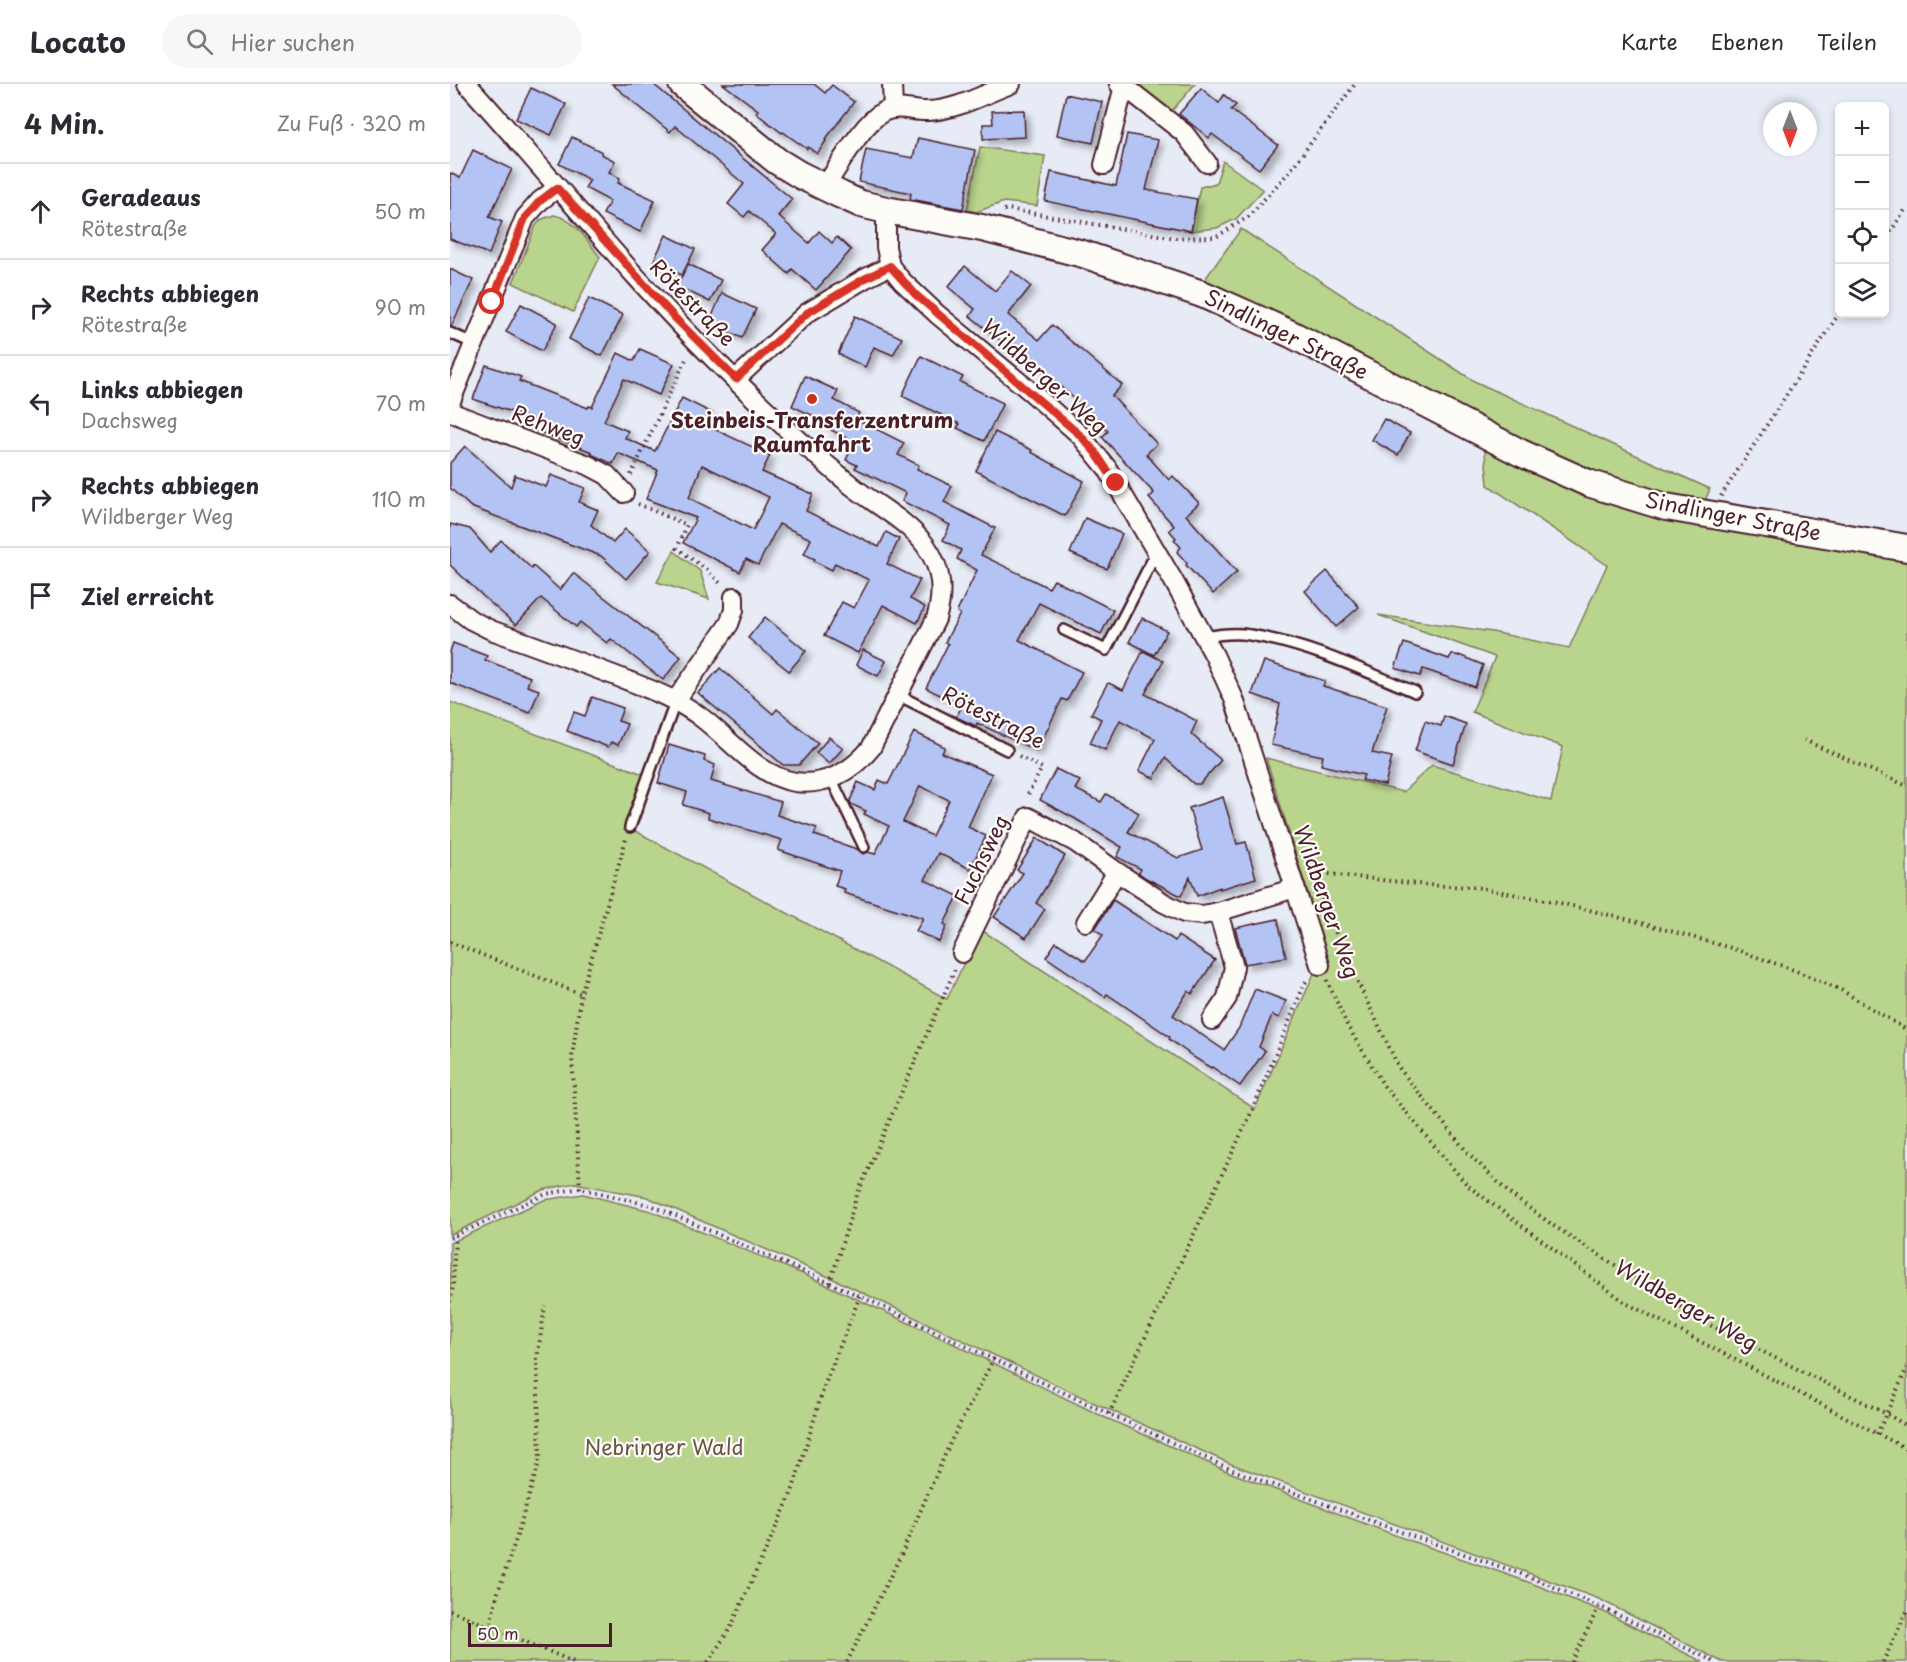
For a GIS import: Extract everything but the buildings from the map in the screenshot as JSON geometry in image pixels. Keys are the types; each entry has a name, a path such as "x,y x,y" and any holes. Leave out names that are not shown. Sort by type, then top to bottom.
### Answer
{"street":[{"name":"Rötestraße","path":"450,604 471,620 491,630 676,700 722,733 760,767 795,782 813,782 845,772 859,763 872,748 936,619 941,601 940,580 935,561 925,544 913,531 845,479 696,340 557,188 467,84"},
{"name":"Sindlinger Straße","path":"682,84 777,161 824,188 861,204 982,228 1083,255 1202,294 1291,334 1521,453 1588,483 1665,507 1907,548"},
{"path":"892,84 893,109"},
{"path":"824,188 857,139 874,119 884,112 904,108 920,112 953,108 1011,84"},
{"path":"1104,165 1121,85 1184,133 1207,163"},
{"path":"450,403 525,218 540,201 557,188"},
{"path":"736,379 807,313 890,266 886,247 886,210"},
{"name":"Wildberger Weg","path":"890,266 923,302 1080,435 1107,468 1205,637 1234,699 1320,965"},
{"name":"Rehweg","path":"450,411 588,465 607,476 624,493"},
{"path":"676,700 729,624 734,610 734,597"},
{"name":"Fuchsweg","path":"962,953 1028,817 1075,842 1164,903 1184,913 1202,915 1218,912 1293,881"},
{"path":"1086,922 1117,872"},
{"path":"1212,1020 1227,998 1234,967 1218,912"}],"lane":[{"path":"450,333 475,344"},
{"path":"1064,630 1106,650 1156,553"},
{"path":"1205,637 1233,633 1282,643 1316,653 1415,692"},
{"name":"Rötestraße","path":"898,695 1007,750"},
{"path":"630,827 676,700"},
{"path":"831,778 864,847"}],"path":[{"path":"982,228 989,215 1008,208 1175,238 1215,237 1248,217 1255,210 1289,172 1355,84"},
{"path":"1889,234 1907,207"},
{"path":"1715,517 1719,500 1835,318"},
{"path":"696,340 624,493 634,502 687,525 677,548 708,571 734,597"},
{"path":"1804,740 1907,786"},
{"name":"Rötestraße","path":"1007,750 1042,768 1028,794"},
{"path":"580,1188 572,1058 581,993 630,827"},
{"path":"1311,872 1341,949 1399,1068 1429,1108 1467,1152 1503,1187 1554,1226 1704,1322 1907,1426"},
{"path":"1293,881 1311,872 1427,885 1475,886 1556,902 1731,948 1794,970 1840,990 1907,1030"},
{"path":"450,942 581,993"},
{"path":"830,1283 857,1195 962,953"},
{"path":"1109,1414 1252,1111 1305,983 1320,965"},
{"name":"Wildberger Weg","path":"1320,965 1347,1025 1384,1086 1467,1185 1626,1303 1907,1449"},
{"path":"450,1302 453,1286 452,1237 546,1194 580,1188 653,1206 860,1296 1109,1414 1230,1468 1530,1577 1599,1606 1715,1662"},
{"path":"708,1662 731,1627 792,1492 825,1384 860,1296"},
{"path":"489,1628 540,1459 537,1359 545,1306"},
{"path":"847,1662 901,1555 952,1439 994,1358"},
{"path":"1877,1434 1907,1368"},
{"path":"1572,1662 1599,1606"},
{"path":"450,1610 574,1662"},
{"path":"1883,1662 1907,1611"}],"green space":[{"path":"1135,84 1195,84 1171,112"},
{"path":"980,147 1045,156 1037,206 1004,202 976,212 967,210"},
{"path":"1223,161 1263,190 1236,219 1217,228 1191,231 1200,187 1216,183"},
{"path":"554,215 574,226 600,257 573,312 513,283 535,227 540,220"},
{"path":"1241,229 1474,381 1710,489 1702,508 1587,474 1203,282"},
{"path":"1484,442 1585,489 1907,556 1907,1662 1722,1662 1599,1599 1231,1464 1101,1406 840,1282 647,1197 575,1183 543,1190 450,1235 450,702 643,774 626,826 947,999 980,929 1255,1109 1325,948 1266,758 1403,792 1432,765 1551,801 1563,747 1472,712 1495,657 1378,615 1492,632 1569,648 1607,565 1488,485"},
{"path":"674,551 700,571 709,599 657,582"},
{"name":"Nebringer Wald","path":"583,1194 651,1211 803,1274 1106,1418 1229,1472 1604,1612 1703,1662 450,1662 450,1243 544,1200"}],"place":[{"name":"Steinbeis-Transferzentrum Raumfahrt","path":"812,399"}],"route":[{"path":"492,302 525,218 540,201 557,188 716,362 736,379 807,313 890,266 902,281 937,314 1080,435 1116,483"}]}
